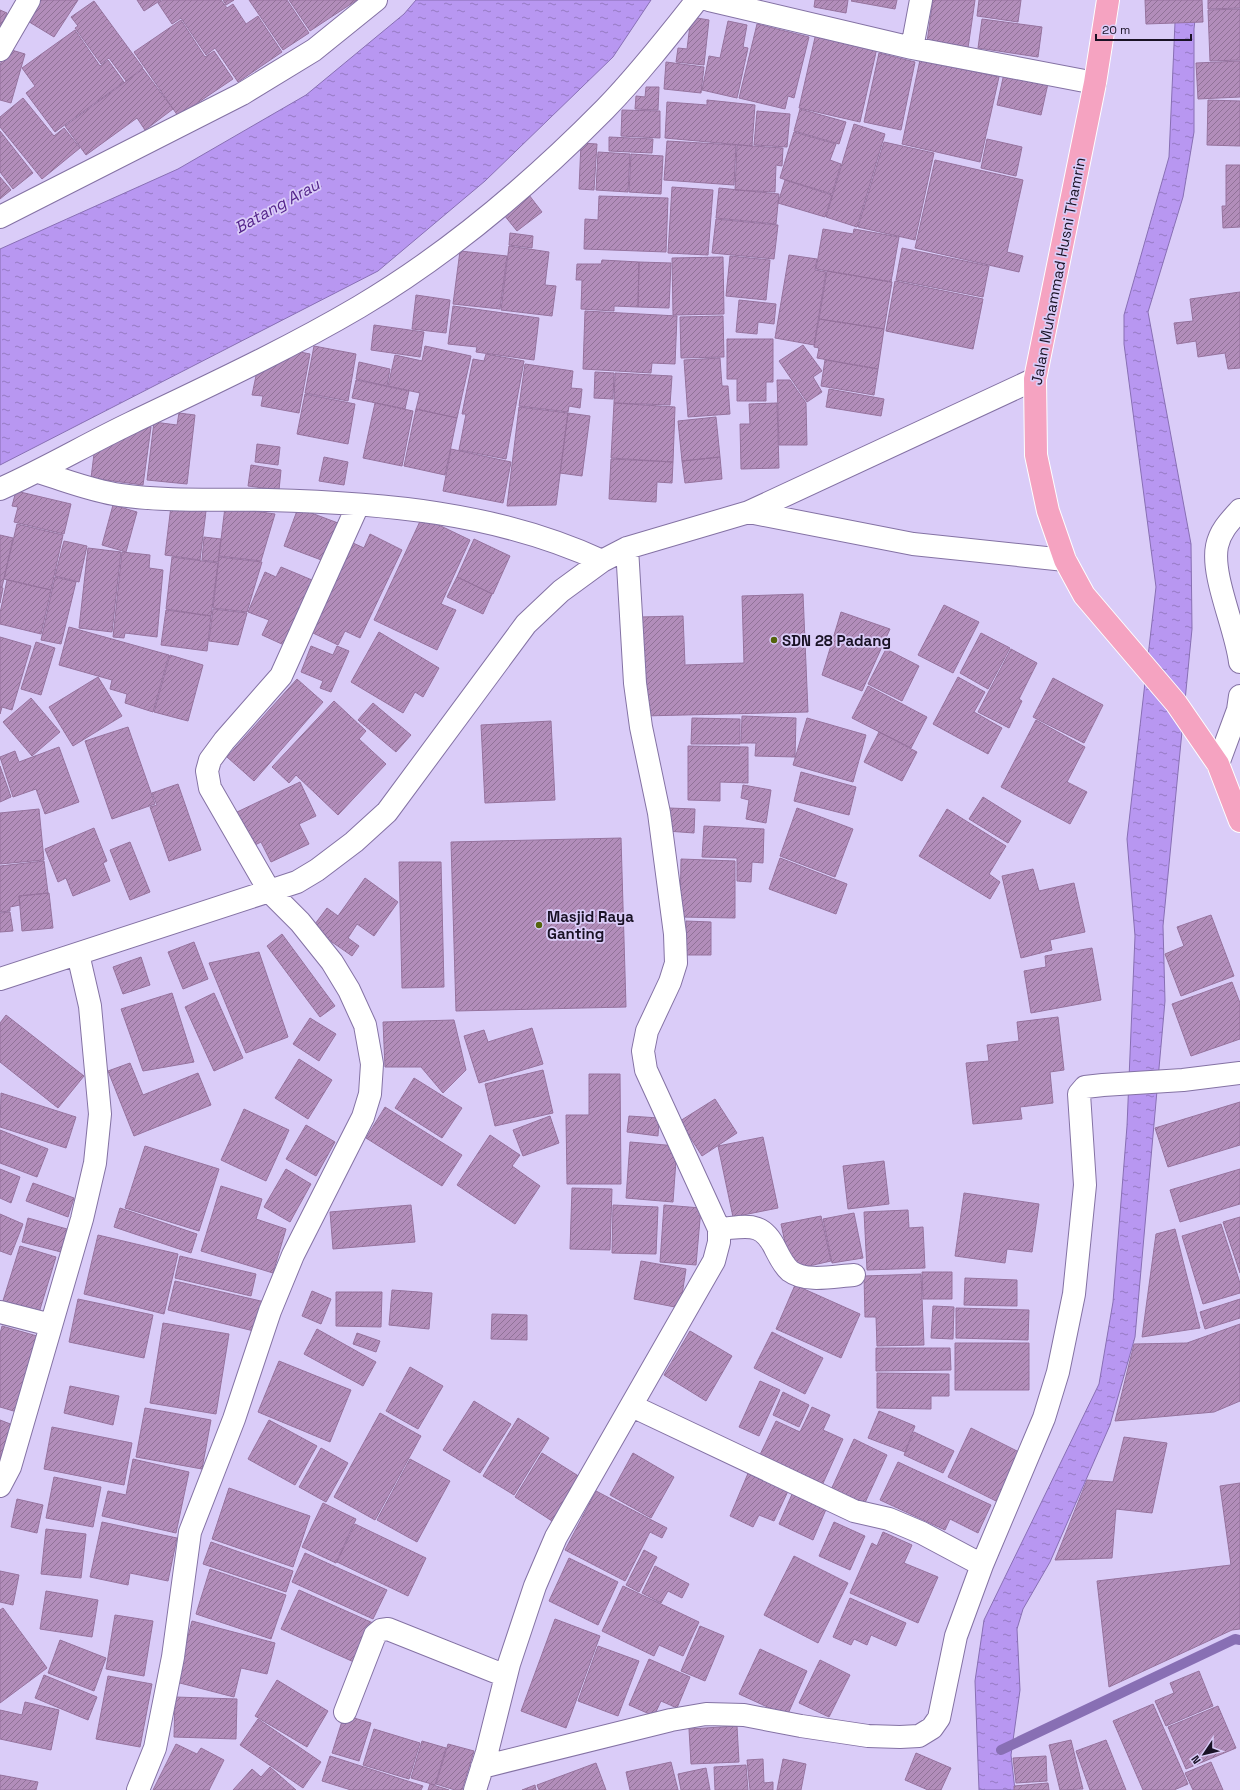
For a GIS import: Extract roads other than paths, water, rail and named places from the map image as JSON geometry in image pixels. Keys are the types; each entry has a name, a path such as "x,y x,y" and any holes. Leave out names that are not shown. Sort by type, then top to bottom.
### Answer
{"main road":[{"name":"Jalan Muhammad Husni Thamrin","path":"1108,0 1095,84 1035,379 1036,455 1048,511 1065,560 1084,595 1176,703 1218,764 1240,821"}],"street":[{"path":"0,50 29,0"},
{"path":"0,216 242,94 314,50 376,0"},
{"path":"0,489 38,472 117,430 292,345 361,306 432,259 497,209 555,157 606,108 651,58 697,0"},
{"path":"709,0 912,48 1095,84"},
{"path":"912,48 921,0"},
{"path":"0,980 297,882 354,842 387,812 526,624 561,592 602,560 627,548 749,512 1035,379"},
{"path":"38,472 94,489 140,497 405,507 496,524 566,544 602,560"},
{"path":"138,1790 154,1748 173,1657 190,1532 234,1419 273,1304 293,1255 363,1117 370,1094 372,1064 365,1025 349,990 332,962 300,922 270,892 210,788 207,771 210,760 224,741 281,676 358,505"},
{"path":"1240,510 1226,525 1217,545 1216,564 1240,662"},
{"path":"749,512 913,544 1065,560"},
{"path":"475,1790 506,1676 535,1586 556,1537 714,1261 719,1242 719,1230 646,1070 643,1051 647,1030 670,982 676,963 675,934 659,814 641,727 635,683 627,548"},
{"path":"1218,764 1238,710 1240,696"},
{"path":"0,1486 10,1467 82,1219 95,1163 100,1114 90,1006 78,954"},
{"path":"482,1767 672,1720 706,1714 744,1715 801,1726 868,1736 919,1736 932,1728 939,1718 956,1636 982,1565 1044,1418 1058,1372 1074,1294 1086,1185 1079,1094 1085,1087 1183,1080 1240,1072"},
{"path":"719,1230 754,1227 770,1237 779,1255 790,1270 809,1278 854,1275"},
{"path":"0,1312 51,1325"},
{"path":"632,1406 854,1510 889,1519 922,1533 982,1565"},
{"path":"345,1712 375,1635 381,1630 388,1629 506,1676"}],"water":[{"name":"Batang Arau","path":"416,0 651,0 613,57 485,181 378,271 0,465 0,249 178,169 306,95 404,14"},
{"path":"1176,0 1197,0 1194,29 1194,132 1183,197 1148,312 1191,544 1192,629 1163,926 1165,1001 1135,1337 1110,1425 1050,1562 1023,1609 1017,1629 1020,1690 1011,1755 1015,1790 979,1790 975,1681 984,1620 1099,1384 1113,1302 1127,1126 1135,936 1127,839 1156,587 1124,344 1124,315 1169,157"}],"waterway":[{"path":"1001,1750 1235,1639 1240,1640"}],"place":[{"name":"SDN 28 Padang","path":"774,640"},
{"name":"Masjid Raya Ganting","path":"539,925"}]}
